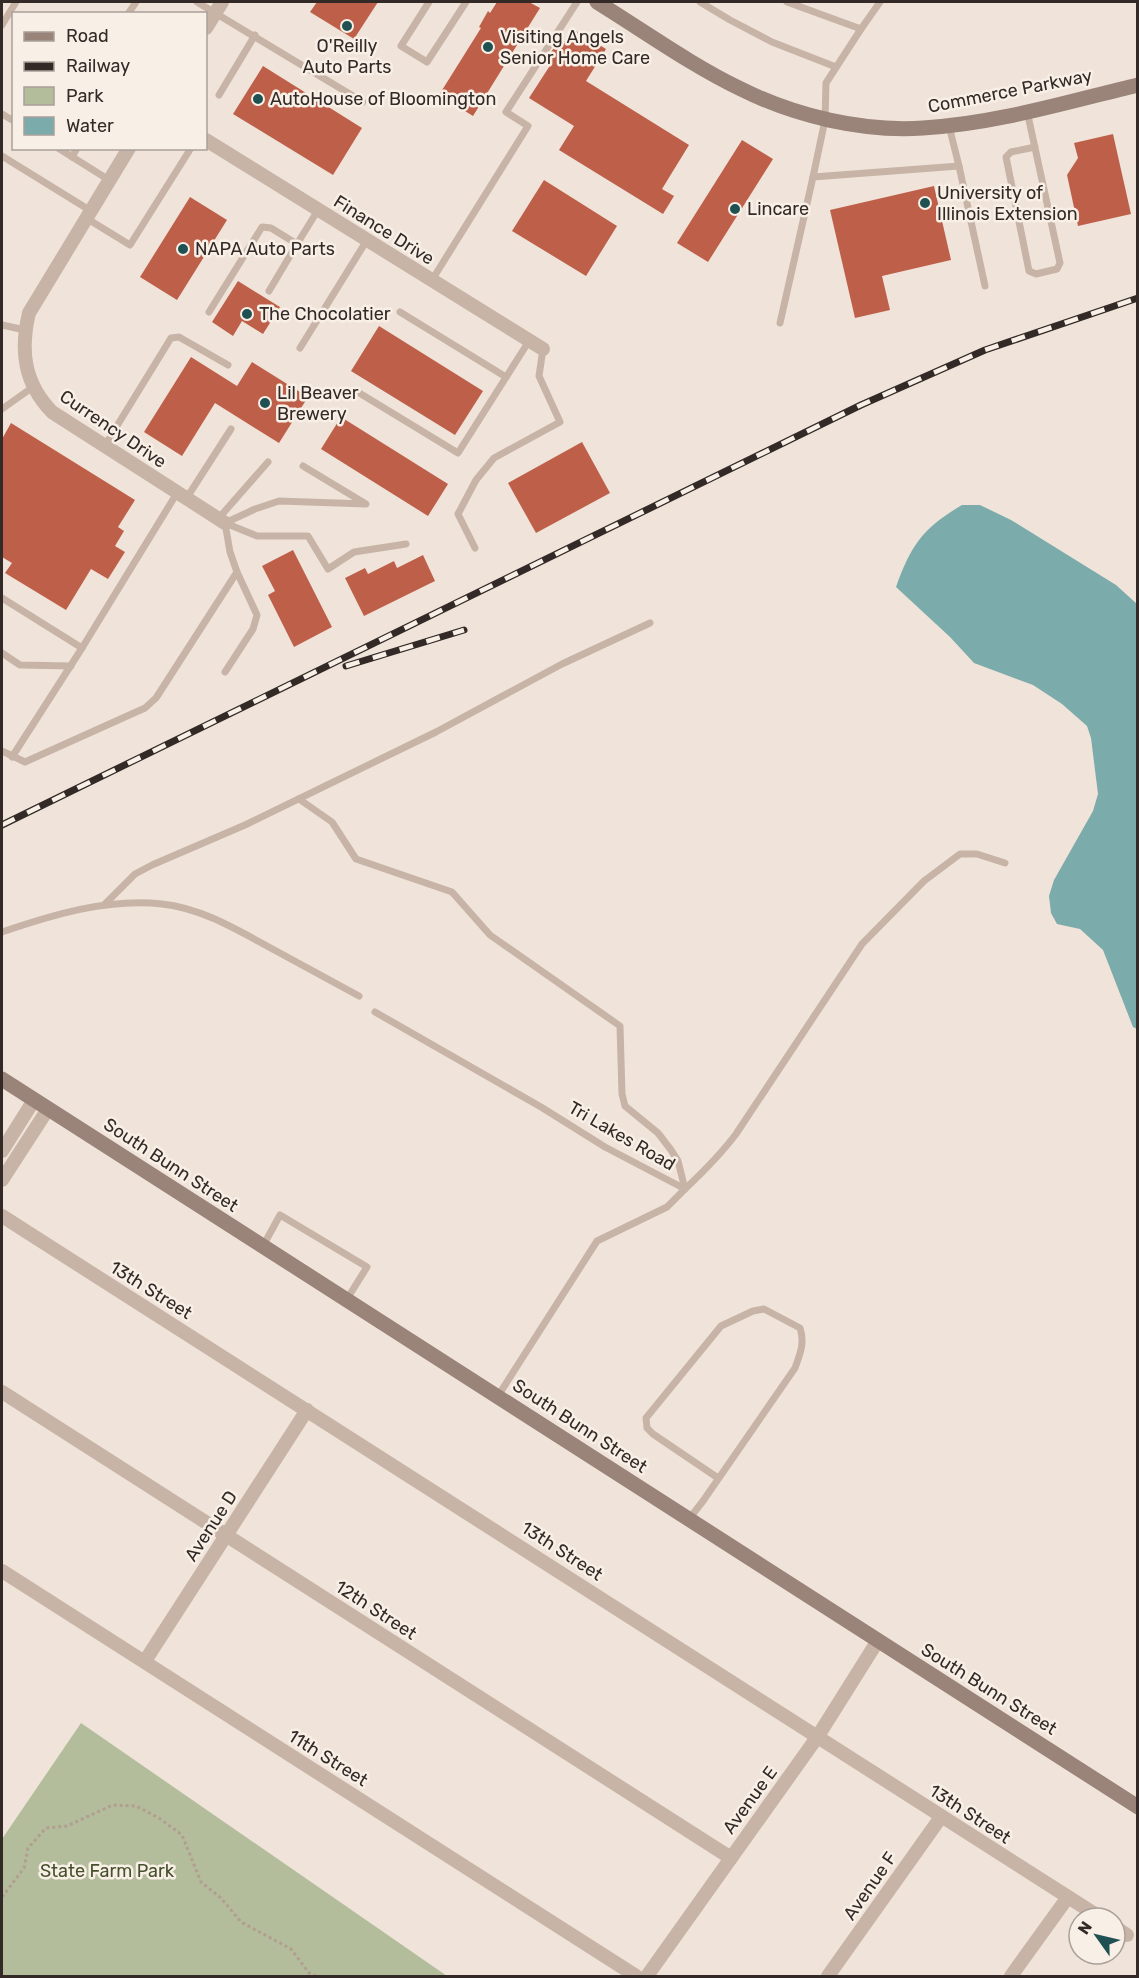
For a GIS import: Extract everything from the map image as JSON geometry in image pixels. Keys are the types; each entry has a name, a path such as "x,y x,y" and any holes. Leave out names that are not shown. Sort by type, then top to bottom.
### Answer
{"street":[{"name":"Commerce Parkway","path":"602,3 741,89 777,105 825,120 895,128 921,129 950,126 1027,111 1137,85"},
{"path":"207,26 219,7"},
{"name":"Finance Drive","path":"207,141 543,349"},
{"name":"Currency Drive","path":"128,150 29,313 25,330 26,361 33,387 40,400 52,412 222,521"},
{"name":"South Bunn Street","path":"2,1079 1137,1808"},
{"path":"2,1151 34,1100"},
{"path":"2,1180 48,1109"},
{"name":"13th Street","path":"2,1216 1082,1906"},
{"name":"12th Street","path":"2,1392 731,1858"},
{"name":"Avenue D","path":"145,1661 307,1410"},
{"name":"11th Street","path":"2,1571 636,1977"},
{"name":"Avenue E","path":"647,1977 818,1736 877,1641"},
{"name":"Avenue F","path":"828,1977 941,1817"},
{"path":"1011,1977 1068,1897"}],"lane":[{"path":"2,25 16,2"},
{"path":"197,2 219,7 255,35 363,102"},
{"path":"429,2 401,46 427,62 466,2"},
{"path":"432,280 528,126 506,112 577,2"},
{"path":"700,2 772,42 836,67"},
{"path":"787,2 861,29"},
{"path":"780,323 825,120 826,83 877,3"},
{"path":"219,95 255,35"},
{"path":"1027,111 1035,147 1060,263 1057,269 1036,274 1029,271 1006,157 1011,152 1035,147"},
{"path":"950,126 985,286"},
{"path":"61,150 110,180"},
{"path":"72,157 77,150"},
{"path":"2,156 130,245 190,150"},
{"path":"813,177 959,166"},
{"path":"269,291 318,210"},
{"path":"209,312 262,227 271,228 297,244"},
{"path":"300,348 367,240"},
{"path":"400,312 506,377"},
{"path":"2,325 25,330"},
{"path":"104,447 171,338 179,337 228,365"},
{"path":"361,394 458,453 529,341"},
{"path":"475,548 458,514 476,480 494,458 560,422 539,376 543,349"},
{"path":"2,409 33,387"},
{"path":"12,757 182,496 231,429"},
{"path":"222,521 268,462"},
{"path":"222,521 279,501 366,504 303,466"},
{"path":"222,521 256,536 308,536 328,569 354,552 406,544"},
{"path":"222,521 237,572 258,615 253,629 225,672"},
{"path":"2,751 25,762 145,708 156,698 237,572"},
{"path":"2,598 82,648"},
{"path":"105,904 135,874 299,799 436,732 562,664 650,624"},
{"path":"2,653 20,665 71,666"},
{"path":"299,799 332,822 356,859 452,892 490,935 620,1026 622,1094 625,1106 658,1133 678,1161 685,1189 666,1207 597,1241 498,1396"},
{"name":"Tri Lakes Road","path":"375,1012 605,1146 685,1189 718,1157 736,1134 862,945 924,881 960,854 977,854 1005,863"},
{"path":"2,932 40,919 105,904 164,904 200,913 228,925 359,996"},
{"path":"263,1246 280,1215 367,1267 347,1299"},
{"path":"689,1520 795,1368 802,1349 803,1338 800,1328 764,1309 753,1311 721,1326 646,1418 647,1428 652,1434 718,1478"}],"path":[{"path":"2,1897 24,1868 28,1848 46,1828 67,1826 113,1805 136,1806 159,1818 182,1835 201,1882 221,1898 241,1922 291,1949 309,1974 316,1977"}],"green space":[{"name":"State Farm Park","path":"81,1723 447,1976 2,1976 2,1839"}],"water":[{"path":"962,505 980,505 1011,520 1116,585 1137,604 1137,1029 1133,1027 1103,950 1080,929 1057,924 1051,913 1049,896 1054,880 1093,811 1098,794 1091,738 1087,726 1062,704 1033,685 974,663 950,637 896,587 907,560 920,539 937,522"}],"building":[{"name":"O'Reilly Auto Parts","path":"317,2 378,2 354,39 310,12"},
{"path":"497,2 529,2 540,8 473,116 439,95 481,28 479,27 488,11 490,13"},
{"path":"573,29 606,49 586,81 689,145 662,189 674,196 663,214 559,150 574,126 529,98 551,64 546,60 556,44 561,47"},
{"path":"263,66 362,128 333,175 233,114"},
{"path":"1113,134 1131,214 1078,226 1067,175 1078,158 1074,143"},
{"path":"742,140 773,159 708,262 677,243"},
{"path":"544,180 617,226 586,276 512,231"},
{"path":"934,186 951,260 882,276 890,310 855,318 830,210"},
{"name":"NAPA Auto Parts","path":"190,197 227,220 177,300 140,277"},
{"name":"The Chocolatier","path":"238,281 280,307 263,334 242,321 233,336 212,322"},
{"path":"379,326 483,391 455,435 351,371"},
{"path":"191,357 237,386 252,362 308,397 279,443 215,403 182,456 144,432"},
{"path":"341,417 448,484 428,516 321,449"},
{"path":"11,423 135,500 118,527 124,531 115,546 125,552 108,579 91,569 66,610 5,573 12,563 2,557 2,439"},
{"path":"582,442 610,493 536,533 508,483"},
{"path":"293,550 332,627 294,647 268,595 275,591 262,566"},
{"path":"423,555 435,581 364,616 345,578 365,568 368,574 394,561 397,568"}],"railway":[{"path":"2,825 861,405 985,350 1138,298"},
{"path":"346,666 464,630"}],"place":[{"name":"O'Reilly Auto Parts","path":"347,26"},
{"name":"Visiting Angels Senior Home Care","path":"488,47"},
{"name":"AutoHouse of Bloomington","path":"258,99"},
{"name":"University of Illinois Extension","path":"925,203"},
{"name":"Lincare","path":"735,209"},
{"name":"NAPA Auto Parts","path":"183,249"},
{"name":"The Chocolatier","path":"247,314"},
{"name":"Lil Beaver Brewery","path":"265,403"}]}
